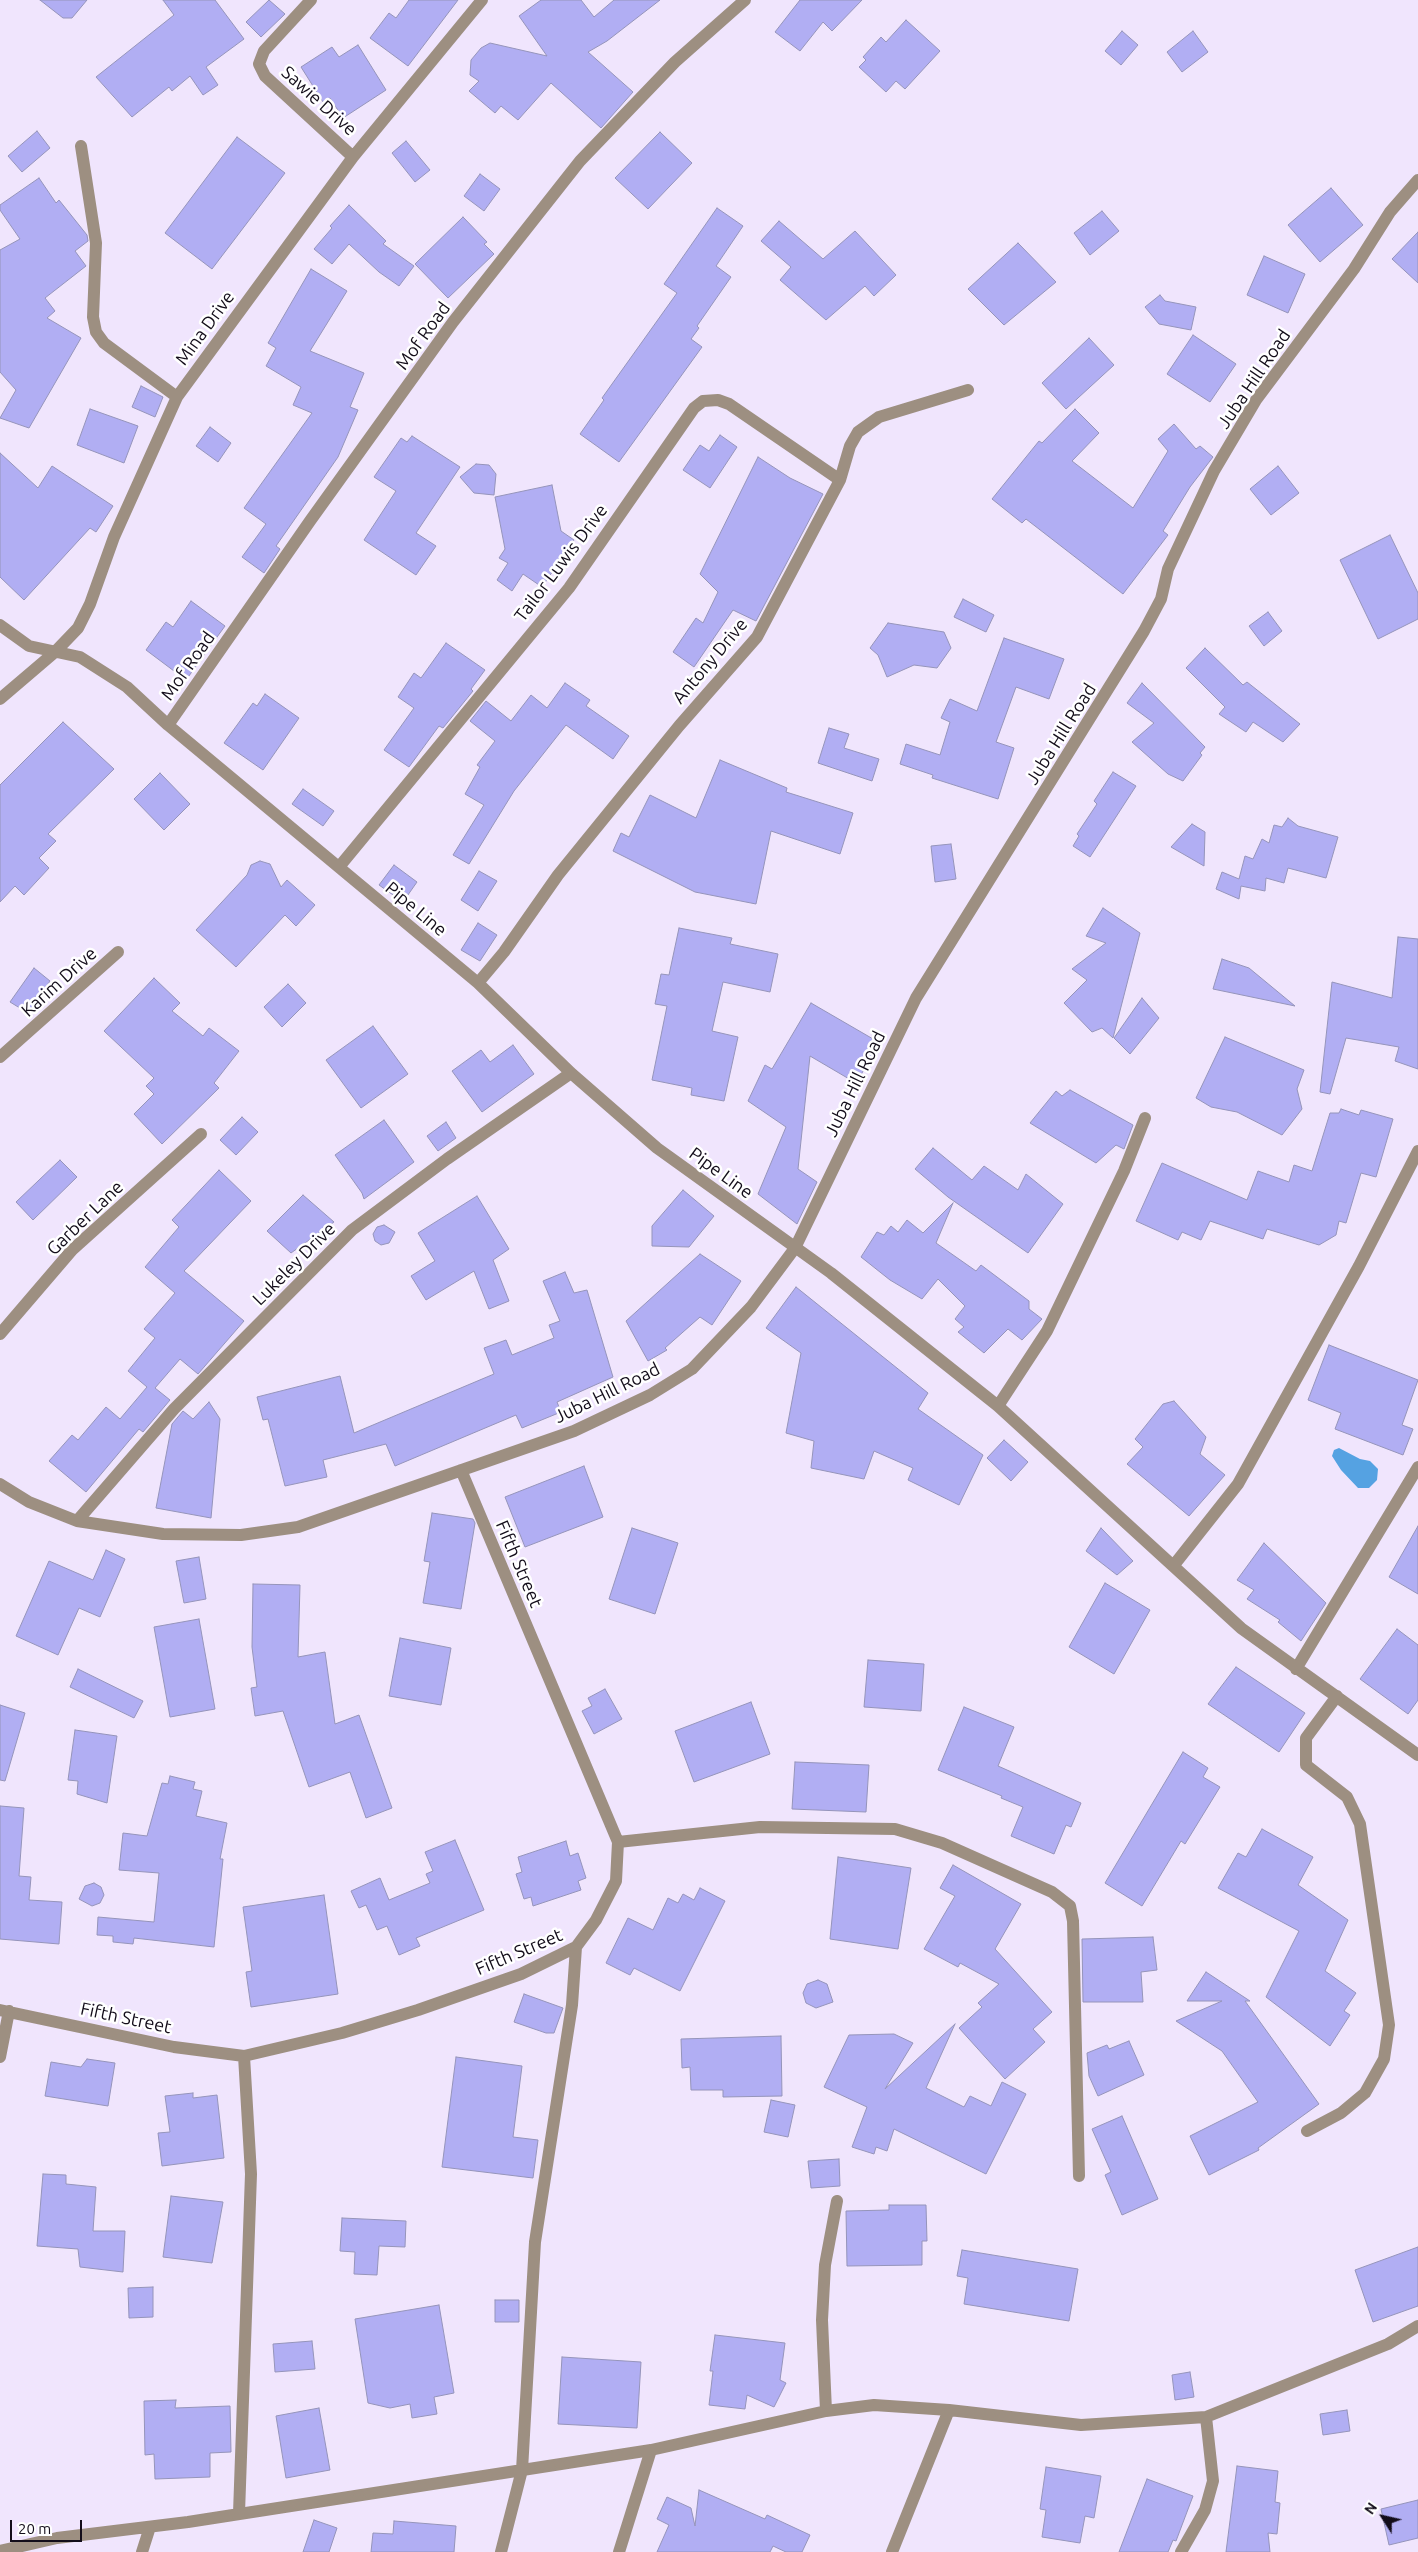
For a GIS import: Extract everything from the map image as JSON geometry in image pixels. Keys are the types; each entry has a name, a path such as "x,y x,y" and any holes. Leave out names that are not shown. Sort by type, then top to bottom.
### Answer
{"street":[{"name":"Sawie Drive","path":"311,0 264,51 259,64 265,76 353,157"},
{"name":"Mina Drive","path":"0,699 55,652 78,628 90,604 114,537 176,397 353,157 482,0"},
{"name":"Mof Road","path":"168,725 316,513 448,330 580,161 675,62 745,0"},
{"path":"80,146 96,243 93,317 96,332 104,343 176,397"},
{"name":"Juba Hill Road","path":"0,1484 30,1502 77,1521 163,1534 241,1535 288,1529 392,1496 574,1431 650,1395 692,1369 751,1307 795,1248 916,998 1144,631 1161,599 1168,569 1214,471 1256,400 1354,269 1390,212 1418,180"},
{"name":"Antony Drive","path":"478,983 504,952 558,875 679,726 756,637 840,480 850,446 858,432 879,417 968,390"},
{"name":"Tailor Luwis Drive","path":"339,867 569,588 694,408 703,401 718,400 729,404 840,480"},
{"name":"Pipe Line","path":"0,625 28,646 80,657 127,687 168,725 478,983 571,1073 657,1148 831,1273 998,1406 1241,1628 1296,1669 1416,1751"},
{"name":"Karim Drive","path":"0,1057 118,952"},
{"name":"Lukeley Drive","path":"77,1521 174,1409 352,1230 447,1159 571,1073"},
{"path":"998,1406 1047,1331 1124,1171 1145,1118"},
{"name":"Garber Lane","path":"0,1334 72,1250 201,1134"},
{"path":"1174,1566 1238,1484 1359,1266 1418,1151"},
{"path":"1296,1669 1418,1467"},
{"name":"Fifth Street","path":"4,2011 174,2047 244,2056 342,2033 418,2010 522,1974 576,1947 596,1920 616,1882 618,1842 461,1470"},
{"path":"1307,2131 1341,2113 1365,2094 1384,2059 1389,2025 1360,1824 1347,1797 1306,1765 1306,1738 1337,1696"},
{"path":"618,1842 760,1827 895,1829 942,1843 1052,1892 1070,1906 1073,1921 1079,2176"},
{"path":"500,2552 522,2470 535,2242 572,2005 576,1947"},
{"path":"0,2057 4,2011"},
{"path":"239,2513 251,2174 244,2056"},
{"path":"826,2411 822,2320 825,2265 837,2201"},
{"path":"0,2551 57,2538 150,2527 651,2450 826,2411 874,2405 948,2410 1081,2425 1206,2417 1388,2344 1418,2326"},
{"path":"892,2552 948,2410"},
{"path":"1181,2552 1205,2510 1213,2481 1206,2417"},
{"path":"619,2552 651,2450"},
{"path":"142,2552 150,2527"}],"water":[{"path":"1339,1448 1360,1459 1370,1461 1378,1469 1377,1480 1369,1488 1358,1488 1341,1470 1332,1456 1334,1450"}],"building":[{"path":"40,0 87,0 72,18 63,18"},
{"path":"163,0 215,0 244,39 206,67 218,85 203,95 190,76 172,91 169,87 132,117 96,77 174,15"},
{"path":"269,0 285,14 261,37 246,22"},
{"path":"409,0 458,0 408,66 370,38 389,13 396,18"},
{"path":"541,0 581,0 594,17 614,0 660,0 607,41 588,52 633,92 601,128 551,83 518,120 501,106 495,113 469,91 479,81 470,75 471,60 481,48 490,43 547,56 519,16"},
{"path":"800,0 862,0 832,31 823,22 800,51 775,32"},
{"path":"906,20 940,51 905,89 896,81 886,92 859,67 866,60 863,57 881,37 886,42"},
{"path":"1122,31 1138,45 1121,65 1105,51"},
{"path":"1193,31 1208,52 1182,72 1167,52"},
{"path":"358,45 386,90 343,118 330,98 323,102 301,67 332,47 339,57"},
{"path":"37,131 50,148 22,172 8,156"},
{"path":"660,132 692,163 648,209 615,178"},
{"path":"237,137 285,173 212,269 165,233"},
{"path":"406,141 430,170 415,182 392,153"},
{"path":"480,174 500,189 484,211 464,196"},
{"path":"39,178 56,203 59,200 87,235 88,241 75,251 86,266 45,298 55,311 47,318 81,338 29,428 0,418 16,390 0,372 0,250 20,239 0,210 0,205"},
{"path":"1331,188 1363,225 1320,262 1288,225"},
{"path":"349,205 386,241 383,244 414,266 399,286 379,272 349,244 332,264 314,249 332,228 330,226"},
{"path":"717,208 743,226 716,266 731,277 697,326 699,328 691,339 702,347 619,462 580,434 604,400 602,398 677,293 664,284"},
{"path":"1102,211 1119,231 1090,255 1074,233"},
{"path":"463,217 487,242 484,244 494,254 448,298 415,264"},
{"path":"779,221 823,259 855,231 896,275 874,296 865,286 826,320 780,280 791,267 761,241"},
{"path":"1418,232 1418,283 1392,259"},
{"path":"1018,243 1056,282 1004,325 968,289"},
{"path":"1264,256 1305,274 1288,313 1247,295"},
{"path":"311,269 347,291 310,351 364,373 350,407 358,410 338,457 276,546 280,549 264,573 242,557 266,524 244,508 312,413 293,405 301,387 266,366 276,348 268,343"},
{"path":"1160,295 1165,301 1196,307 1191,330 1159,324 1145,307"},
{"path":"1193,335 1236,364 1210,402 1167,374"},
{"path":"1089,338 1114,365 1066,409 1042,383"},
{"path":"141,386 163,397 155,417 132,407"},
{"path":"90,409 138,426 124,463 77,445"},
{"path":"1075,409 1099,433 1072,461 1133,508 1168,451 1158,439 1174,424 1196,449 1200,446 1213,457 1190,487 1163,531 1168,535 1123,594 1026,519 1022,523 992,499 1039,441 1042,443"},
{"path":"210,427 231,443 218,462 196,446"},
{"path":"720,435 737,447 710,488 683,470 700,445 709,451"},
{"path":"412,436 460,467 416,533 436,546 416,575 364,540 396,491 374,477 401,438 407,442"},
{"path":"0,453 38,488 52,466 113,506 96,532 90,528 24,600 0,577"},
{"path":"758,457 790,478 823,494 756,621 733,610 694,667 673,652 696,618 703,623 718,592 700,574"},
{"path":"476,464 489,465 496,474 494,495 474,493 460,477"},
{"path":"1278,466 1299,493 1271,515 1250,489"},
{"path":"552,485 561,531 574,540 542,587 523,574 512,591 497,580 508,563 499,558 505,549 495,497"},
{"path":"1390,535 1418,593 1418,619 1378,639 1340,560"},
{"path":"963,599 994,615 986,632 954,617"},
{"path":"191,601 225,626 186,680 146,650 166,622 173,627"},
{"path":"1268,612 1282,631 1264,646 1249,626"},
{"path":"888,623 944,632 951,648 937,668 914,665 887,677 878,655 870,648"},
{"path":"1004,638 1064,659 1049,699 1016,687 996,742 1014,748 998,799 932,778 933,775 900,764 906,744 940,755 950,722 941,718 950,699 977,711"},
{"path":"446,643 485,670 471,689 473,691 443,728 439,726 409,767 384,750 414,708 398,697 414,673 421,678"},
{"path":"1205,648 1243,685 1247,682 1300,724 1283,742 1253,722 1246,732 1219,714 1225,707 1186,668"},
{"path":"565,683 590,700 586,706 629,736 613,759 566,725 514,791 469,864 453,855 484,805 465,794 480,767 477,765 495,741 470,721 486,701 511,721 531,695 547,708"},
{"path":"1142,683 1205,747 1200,753 1202,755 1183,781 1168,774 1132,742 1154,723 1127,703"},
{"path":"265,694 299,718 263,770 224,743 253,703 257,706"},
{"path":"63,722 114,769 48,834 56,841 39,858 49,868 24,895 15,886 0,902 0,785"},
{"path":"829,728 849,734 844,748 879,759 872,781 818,763"},
{"path":"720,760 787,788 786,792 853,813 840,854 771,831 756,904 695,892 613,851 621,833 629,837 650,795 696,818"},
{"path":"1113,772 1136,786 1090,857 1073,846 1079,836 1077,834 1097,804 1094,801"},
{"path":"160,773 190,804 164,830 134,799"},
{"path":"303,789 334,811 323,826 292,804"},
{"path":"1288,818 1298,826 1338,837 1326,878 1288,868 1284,883 1266,878 1265,891 1241,886 1239,899 1216,889 1222,872 1239,879 1245,856 1253,859 1262,839 1269,843 1274,825 1282,827"},
{"path":"1192,824 1205,832 1204,866 1171,847"},
{"path":"951,844 956,879 935,882 931,846"},
{"path":"260,861 270,864 281,887 287,880 315,905 296,926 285,915 236,967 196,930 247,875 251,865"},
{"path":"394,865 417,882 403,902 379,885"},
{"path":"479,871 497,881 478,911 461,900"},
{"path":"1103,908 1140,933 1113,1038 1102,1028 1092,1032 1064,1003 1087,980 1072,969 1106,943 1086,936"},
{"path":"478,923 497,935 480,961 461,950"},
{"path":"679,928 732,938 730,944 778,954 770,992 723,982 712,1031 738,1037 724,1101 691,1095 692,1088 652,1080 667,1006 655,1004 661,974 669,975"},
{"path":"1398,937 1418,939 1418,1069 1395,1061 1399,1047 1346,1038 1330,1094 1320,1092 1332,982 1392,998"},
{"path":"1222,959 1249,968 1295,1006 1213,989"},
{"path":"34,968 50,981 28,1013 10,1002"},
{"path":"154,978 180,1003 172,1011 203,1036 209,1028 239,1051 214,1083 219,1088 162,1144 134,1114 154,1094 146,1086 154,1078 104,1031"},
{"path":"288,984 306,1003 282,1027 264,1007"},
{"path":"1142,998 1159,1018 1130,1054 1114,1038"},
{"path":"811,1003 880,1043 856,1083 810,1056 798,1169 817,1182 797,1224 758,1194 786,1127 748,1101 765,1065 772,1069"},
{"path":"373,1026 408,1074 361,1108 326,1060"},
{"path":"1225,1037 1304,1070 1297,1089 1302,1109 1282,1135 1237,1112 1211,1107 1196,1098"},
{"path":"513,1045 534,1074 482,1112 452,1071 481,1050 490,1062"},
{"path":"1070,1090 1133,1125 1124,1149 1116,1145 1096,1163 1030,1123 1056,1091 1062,1096"},
{"path":"1341,1109 1359,1115 1361,1110 1393,1119 1376,1177 1361,1173 1346,1223 1339,1221 1336,1235 1319,1245 1267,1229 1263,1239 1210,1221 1201,1240 1182,1232 1178,1240 1136,1221 1162,1163 1247,1200 1258,1171 1289,1182 1294,1165 1312,1171 1330,1113 1339,1113"},
{"path":"242,1117 258,1132 236,1155 220,1140"},
{"path":"384,1120 414,1162 364,1199 362,1193 335,1155"},
{"path":"446,1122 456,1138 438,1151 427,1136"},
{"path":"933,1148 972,1180 984,1166 1018,1190 1026,1174 1063,1204 1028,1253 948,1197 915,1169"},
{"path":"60,1160 77,1177 33,1220 16,1202"},
{"path":"219,1170 251,1201 184,1271 244,1321 198,1374 180,1359 155,1388 170,1400 143,1432 139,1429 86,1492 49,1461 72,1435 78,1440 106,1407 120,1419 147,1387 128,1371 155,1338 144,1329 175,1293 145,1267 179,1227 172,1220"},
{"path":"683,1190 714,1216 689,1247 652,1246 652,1226"},
{"path":"303,1195 334,1222 291,1253 267,1231"},
{"path":"477,1196 509,1249 493,1260 509,1301 489,1309 474,1271 426,1300 411,1276 435,1261 418,1233"},
{"path":"953,1203 936,1243 976,1271 981,1265 1029,1301 1029,1309 1042,1319 1022,1340 1008,1329 984,1353 958,1332 964,1327 955,1319 965,1306 938,1279 922,1299 890,1280 861,1257 877,1232 884,1235 891,1226 898,1232 907,1220 923,1233"},
{"path":"384,1225 395,1232 389,1243 381,1245 375,1241 373,1234 377,1227"},
{"path":"700,1254 741,1281 712,1325 700,1317 665,1348 667,1350 648,1361 626,1321"},
{"path":"565,1272 574,1293 587,1290 613,1377 557,1402 561,1412 522,1428 516,1415 395,1466 386,1444 323,1460 327,1477 285,1486 268,1419 263,1420 257,1397 340,1376 354,1433 494,1374 484,1348 506,1340 512,1355 554,1338 549,1325 560,1321 543,1281"},
{"path":"796,1287 928,1393 918,1409 983,1455 959,1505 908,1480 913,1468 874,1451 864,1479 811,1468 814,1441 786,1433 801,1353 766,1328"},
{"path":"1329,1345 1418,1380 1402,1425 1413,1429 1403,1455 1335,1429 1341,1413 1308,1400"},
{"path":"1174,1401 1206,1437 1200,1454 1225,1475 1189,1516 1127,1464 1143,1447 1135,1439 1163,1404"},
{"path":"209,1402 220,1419 211,1518 156,1508 172,1424 183,1411 193,1419"},
{"path":"1004,1440 1028,1462 1011,1481 987,1458"},
{"path":"584,1466 603,1517 525,1547 505,1497"},
{"path":"432,1513 473,1519 475,1523 461,1609 423,1603 430,1562 424,1561"},
{"path":"1418,1526 1418,1594 1389,1577"},
{"path":"632,1528 678,1543 655,1614 609,1599"},
{"path":"1101,1528 1133,1561 1117,1575 1086,1551"},
{"path":"1264,1543 1326,1603 1301,1641 1278,1622 1280,1620 1247,1599 1254,1590 1237,1580"},
{"path":"106,1550 125,1559 100,1617 79,1608 58,1655 16,1636 49,1561 93,1580"},
{"path":"199,1557 206,1599 184,1603 176,1561"},
{"path":"1105,1583 1150,1610 1114,1674 1069,1647"},
{"path":"253,1584 300,1585 298,1657 325,1652 335,1724 359,1715 392,1808 366,1818 350,1772 309,1787 283,1711 255,1716 251,1688 257,1687 252,1647"},
{"path":"199,1619 215,1709 170,1717 154,1627"},
{"path":"1397,1629 1418,1645 1418,1700 1408,1714 1360,1679"},
{"path":"400,1638 451,1648 441,1705 389,1696"},
{"path":"868,1660 924,1664 921,1711 864,1707"},
{"path":"1236,1667 1305,1713 1279,1752 1208,1704"},
{"path":"78,1669 143,1701 134,1718 70,1687"},
{"path":"605,1689 622,1719 594,1734 582,1711 592,1706 588,1698"},
{"path":"751,1702 770,1754 694,1782 675,1731"},
{"path":"0,1705 25,1713 5,1781 0,1780"},
{"path":"964,1707 1014,1727 998,1766 1081,1803 1071,1827 1066,1825 1054,1854 1011,1836 1023,1807 1001,1798 1002,1796 938,1770"},
{"path":"75,1730 117,1736 107,1803 77,1794 78,1781 68,1780"},
{"path":"1183,1752 1208,1768 1203,1777 1220,1787 1185,1844 1181,1841 1142,1906 1105,1883"},
{"path":"795,1762 869,1765 866,1812 792,1809"},
{"path":"170,1776 195,1782 193,1789 202,1791 196,1816 227,1823 220,1859 223,1859 214,1947 134,1938 133,1944 113,1942 113,1936 97,1935 98,1917 154,1922 159,1873 119,1870 123,1833 147,1836 162,1783 168,1784"},
{"path":"0,1806 24,1808 19,1876 31,1877 29,1900 62,1902 59,1944 0,1939"},
{"path":"1262,1829 1313,1857 1298,1885 1348,1920 1325,1971 1356,1993 1344,2011 1350,2015 1330,2046 1266,1997 1299,1931 1218,1888 1238,1853 1246,1857"},
{"path":"455,1840 484,1910 416,1938 420,1946 399,1955 387,1926 377,1930 366,1905 359,1908 351,1891 380,1878 389,1900 430,1883 426,1874 433,1871 425,1852"},
{"path":"566,1841 570,1856 578,1853 586,1878 578,1881 581,1890 533,1906 531,1897 524,1899 516,1874 522,1872 518,1857"},
{"path":"838,1857 911,1868 898,1949 830,1939"},
{"path":"953,1865 1021,1904 995,1949 1052,2012 1033,2029 1045,2042 1005,2079 959,2028 982,2007 978,2003 999,1984 960,1963 958,1967 924,1949 955,1896 940,1888"},
{"path":"94,1883 101,1887 104,1895 100,1903 92,1906 79,1899 85,1886"},
{"path":"700,1888 725,1901 680,1991 634,1968 630,1975 606,1963 628,1918 653,1930 668,1898 678,1903 683,1894 694,1900"},
{"path":"324,1895 338,1994 251,2007 246,1972 252,1971 243,1907"},
{"path":"1153,1937 1157,1970 1141,1972 1143,2002 1083,2002 1082,1939"},
{"path":"1206,1972 1250,2001 1245,2001 1319,2104 1258,2148 1259,2150 1209,2175 1190,2136 1258,2102 1222,2051 1176,2021 1222,2001 1187,2001"},
{"path":"818,1980 827,1984 833,2002 816,2008 806,2003 803,1993 807,1984"},
{"path":"524,1994 563,2008 554,2033 546,2033 514,2022"},
{"path":"955,2024 926,2088 964,2107 970,2096 991,2106 1002,2082 1026,2094 986,2174 894,2129 887,2151 876,2147 874,2154 852,2147 867,2107 824,2087 849,2035 894,2034 913,2043 885,2089"},
{"path":"781,2036 782,2096 723,2097 723,2090 691,2090 690,2067 682,2068 681,2039"},
{"path":"1129,2041 1144,2075 1098,2096 1089,2076 1087,2053 1107,2045 1109,2049"},
{"path":"456,2057 522,2066 513,2137 538,2140 533,2178 442,2167"},
{"path":"87,2059 115,2063 108,2106 45,2096 51,2062 81,2067"},
{"path":"193,2093 193,2098 217,2095 224,2158 162,2166 158,2133 170,2132 165,2096"},
{"path":"771,2100 795,2105 788,2137 764,2132"},
{"path":"1122,2116 1158,2199 1122,2215 1105,2175 1111,2172 1092,2129"},
{"path":"839,2159 840,2186 811,2188 808,2161"},
{"path":"43,2174 66,2175 66,2184 96,2187 93,2231 125,2231 123,2272 80,2267 78,2249 37,2246"},
{"path":"171,2196 223,2202 212,2263 163,2257"},
{"path":"889,2205 926,2205 927,2241 922,2241 922,2265 847,2266 846,2211 889,2210"},
{"path":"342,2218 406,2221 405,2247 379,2246 377,2275 354,2274 355,2252 340,2251"},
{"path":"1418,2247 1418,2306 1373,2322 1355,2270"},
{"path":"962,2250 1078,2269 1069,2321 964,2304 968,2278 957,2276"},
{"path":"153,2287 153,2317 129,2318 128,2288"},
{"path":"495,2300 519,2300 519,2322 495,2322"},
{"path":"439,2305 454,2393 434,2397 437,2414 412,2418 410,2404 390,2408 368,2403 355,2319"},
{"path":"715,2335 785,2343 780,2380 786,2383 774,2407 747,2395 745,2409 709,2405 713,2371 710,2371"},
{"path":"312,2341 315,2369 275,2372 273,2344"},
{"path":"562,2357 641,2362 637,2428 558,2424"},
{"path":"1190,2372 1194,2397 1175,2400 1172,2375"},
{"path":"176,2400 175,2408 230,2406 231,2452 210,2453 210,2477 155,2479 154,2454 145,2455 144,2401"},
{"path":"319,2408 330,2470 286,2478 276,2416"},
{"path":"1347,2410 1350,2431 1323,2435 1320,2414"},
{"path":"1237,2466 1278,2471 1275,2502 1280,2503 1277,2534 1268,2533 1270,2552 1226,2552"},
{"path":"1046,2467 1101,2476 1094,2518 1085,2516 1080,2543 1042,2537 1046,2510 1040,2509"},
{"path":"1147,2479 1193,2496 1176,2541 1173,2540 1168,2552 1119,2552"},
{"path":"699,2490 765,2519 767,2515 810,2535 802,2552 786,2552 773,2546 770,2552 657,2552 669,2525 657,2519 667,2497 691,2508 695,2526"},
{"path":"1418,2500 1418,2538 1389,2545 1381,2509"},
{"path":"314,2520 337,2528 329,2552 303,2552"},
{"path":"394,2521 456,2526 454,2552 371,2552 373,2533 393,2534"}]}
